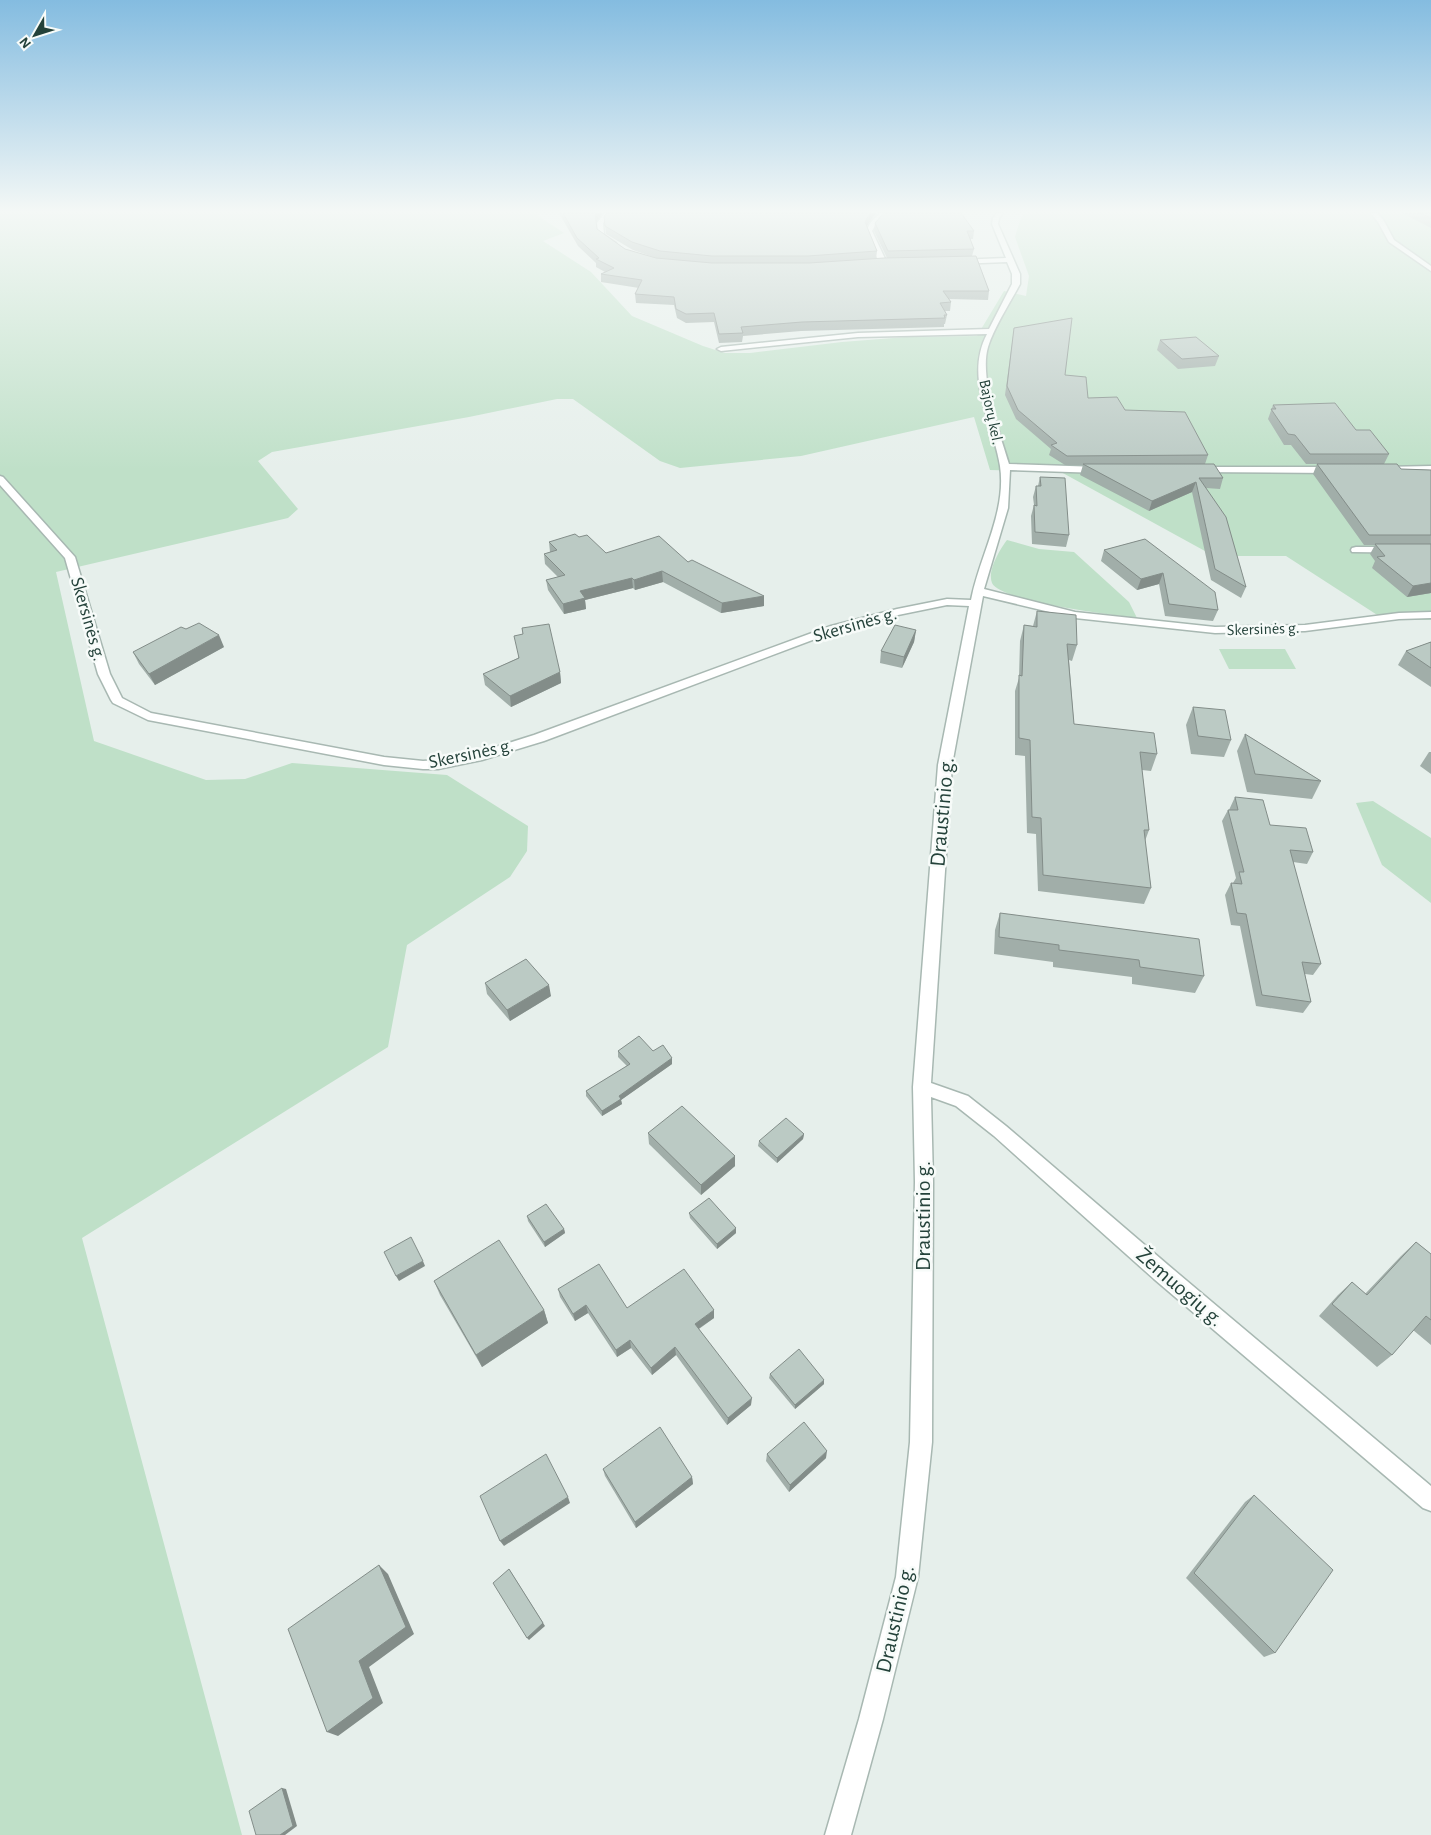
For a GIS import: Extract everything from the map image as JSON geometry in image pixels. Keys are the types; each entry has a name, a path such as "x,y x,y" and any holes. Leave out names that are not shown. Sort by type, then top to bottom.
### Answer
{"street":[{"name":"Bajorų kel.","path":"977,597 1002,508 1005,488 1004,467 983,381 984,346 1011,299"},
{"path":"721,349 858,335 991,332"},
{"path":"1004,467 1111,470"},
{"path":"1375,470 1431,469"},
{"path":"1190,470 1347,470"},
{"name":"Skersinės g.","path":"0,479 70,557 104,674 117,700 148,716 384,761 424,765 491,753 539,738 835,628 897,612 977,597 1075,615 1215,630 1305,628 1398,616 1431,615"},
{"path":"1356,550 1431,550"},
{"name":"Draustinio g.","path":"838,1835 871,1720 907,1577 921,1442 924,1182 922,1088 945,765 977,597"},
{"name":"Žemuogių g.","path":"922,1088 962,1101 1000,1131 1169,1278 1431,1500"}],"green space":[{"path":"0,299 616,299 632,316 703,346 725,353 750,353 842,342 906,337 977,336 999,299 1431,299 1431,620 1385,620 1286,556 1214,556 1061,472 990,470 974,417 801,456 680,468 660,461 573,399 557,399 469,417 272,452 258,461 298,509 288,518 56,572 94,741 206,780 245,779 292,763 447,775 528,826 527,851 510,877 407,945 388,1047 82,1238 242,1835 0,1835"},
{"path":"1007,540 1039,549 1074,552 1129,602 1137,618 1083,611 1036,602 1000,590 992,583 991,572 998,554"},
{"path":"1219,649 1285,649 1296,669 1229,669"},
{"path":"1373,801 1431,838 1431,903 1382,865 1356,803"}],"building":[{"path":"674,299 949,299 951,302 940,303 947,315 944,315 945,318 802,322 741,327 743,333 719,334 714,313 686,314 676,309"},
{"path":"1072,318 1065,375 1086,377 1088,398 1117,397 1125,410 1185,412 1208,455 1067,456 1051,445 1057,443 1018,410 1007,386 1014,328"},
{"path":"1196,337 1219,356 1182,359 1160,340"},
{"path":"1335,403 1356,430 1370,430 1389,454 1310,454 1295,435 1288,434 1271,409 1276,409 1273,405"},
{"path":"1083,464 1214,464 1223,478 1199,478 1226,517 1246,587 1215,569 1196,482 1152,501"},
{"path":"1317,464 1397,464 1401,469 1431,470 1431,535 1369,535"},
{"path":"1040,477 1065,478 1069,535 1035,532 1034,505 1037,506 1036,486 1041,486"},
{"path":"575,534 579,537 587,535 606,553 659,536 688,562 692,560 764,596 722,603 662,571 634,580 632,578 580,591 585,598 563,604 546,580 565,575 544,554 557,550 549,542"},
{"path":"1145,539 1215,592 1218,610 1169,604 1163,573 1141,579 1104,550"},
{"path":"1375,544 1431,544 1431,583 1413,586 1377,557 1385,556"},
{"path":"1037,611 1076,615 1077,645 1067,644 1074,724 1154,733 1157,754 1140,752 1149,830 1144,830 1151,888 1043,875 1041,818 1032,817 1030,740 1019,738 1019,675 1022,676 1024,625 1037,627"},
{"path":"199,623 219,635 149,674 133,652 181,627 186,629"},
{"path":"549,624 560,672 510,696 483,674 519,658 514,636 523,634 522,628"},
{"path":"895,625 916,630 904,657 881,651"},
{"path":"1431,642 1431,668 1406,651"},
{"path":"1193,707 1225,710 1231,740 1198,736"},
{"path":"1245,734 1321,781 1255,774"},
{"path":"1235,797 1263,800 1270,825 1306,828 1313,852 1290,850 1321,964 1302,962 1311,1002 1262,995 1246,914 1237,913 1231,883 1242,884 1239,872 1244,872 1228,810 1238,810"},
{"path":"1000,913 1199,939 1204,976 1140,967 1139,960 1059,950 1059,945 999,937"},
{"path":"526,959 549,985 507,1010 485,983"},
{"path":"639,1036 653,1051 663,1045 672,1058 619,1096 621,1099 602,1111 586,1091 630,1064 618,1051"},
{"path":"682,1106 735,1156 701,1185 648,1133"},
{"path":"786,1118 804,1134 777,1158 759,1141"},
{"path":"709,1198 736,1228 717,1244 689,1213"},
{"path":"546,1204 564,1229 544,1242 527,1216"},
{"path":"411,1237 423,1261 396,1276 384,1252"},
{"path":"499,1240 544,1310 476,1355 434,1281"},
{"path":"1416,1242 1431,1254 1431,1320 1426,1316 1392,1355 1332,1304 1352,1282 1367,1295"},
{"path":"599,1264 627,1308 684,1269 714,1310 695,1324 752,1398 728,1418 675,1347 651,1368 630,1340 616,1350 586,1305 573,1314 558,1289"},
{"path":"799,1349 824,1380 795,1405 770,1374"},
{"path":"804,1422 827,1451 790,1485 767,1454"},
{"path":"660,1427 692,1477 635,1522 603,1469"},
{"path":"546,1454 568,1497 500,1541 480,1496"},
{"path":"1254,1495 1333,1570 1275,1653 1194,1573"},
{"path":"379,1565 406,1627 359,1661 373,1698 327,1732 288,1629"},
{"path":"509,1569 543,1623 527,1638 493,1583"},
{"path":"282,1788 293,1826 280,1835 256,1835 249,1811"}]}
